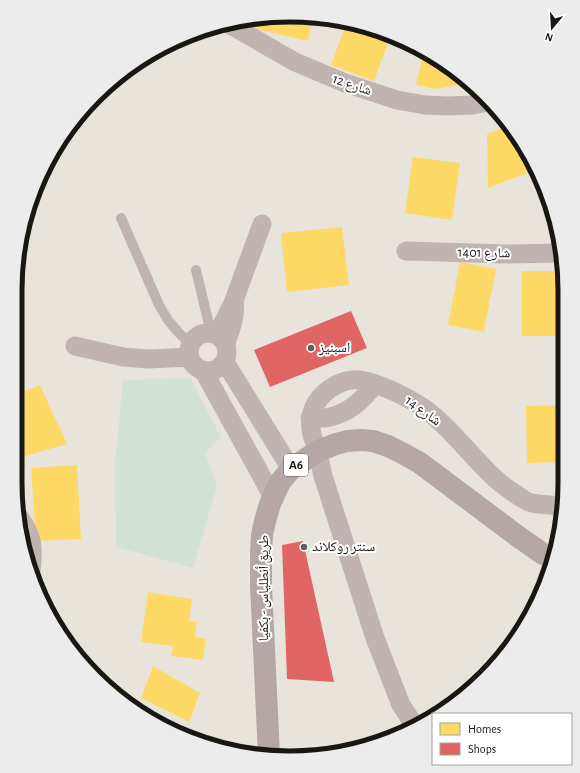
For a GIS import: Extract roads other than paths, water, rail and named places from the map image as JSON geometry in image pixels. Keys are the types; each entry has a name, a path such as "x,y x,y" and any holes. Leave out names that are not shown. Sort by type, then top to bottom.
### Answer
{"highway":[{"name":"طريق أنطلياس - بكفيا","path":"269,750 261,592 262,535 273,497 280,482 291,469 318,451 347,441 373,441 388,446 420,464 516,535 548,556"}],"street":[{"name":"شارع 12","path":"235,28 295,62 345,83 398,100 425,105 448,106 483,103"},
{"path":"75,346 123,357 149,359 194,357 208,371 217,369 220,345 228,315 262,224"},
{"name":"شارع 1401","path":"406,251 505,254 556,253"},
{"path":"273,497 194,357 194,339 199,335 205,333 220,345 291,469"},
{"name":"شارع 14","path":"310,418 316,403 327,390 342,382 358,380 392,390 435,416 494,477 513,492 532,503 557,505"},
{"path":"375,384 366,396 354,406 341,413 326,418 310,418 312,435 318,451 323,476 373,631 401,704 406,725"},
{"path":"341,413 347,441"},
{"path":"25,526 33,546 33,558"},
{"path":"401,704 412,721"}],"lane":[{"path":"121,218 159,305 194,357"},
{"path":"196,270 220,345"}],"place":[{"name":"اسبنيز","path":"311,348"},
{"name":"سنتر روكلاند","path":"304,547"}]}
